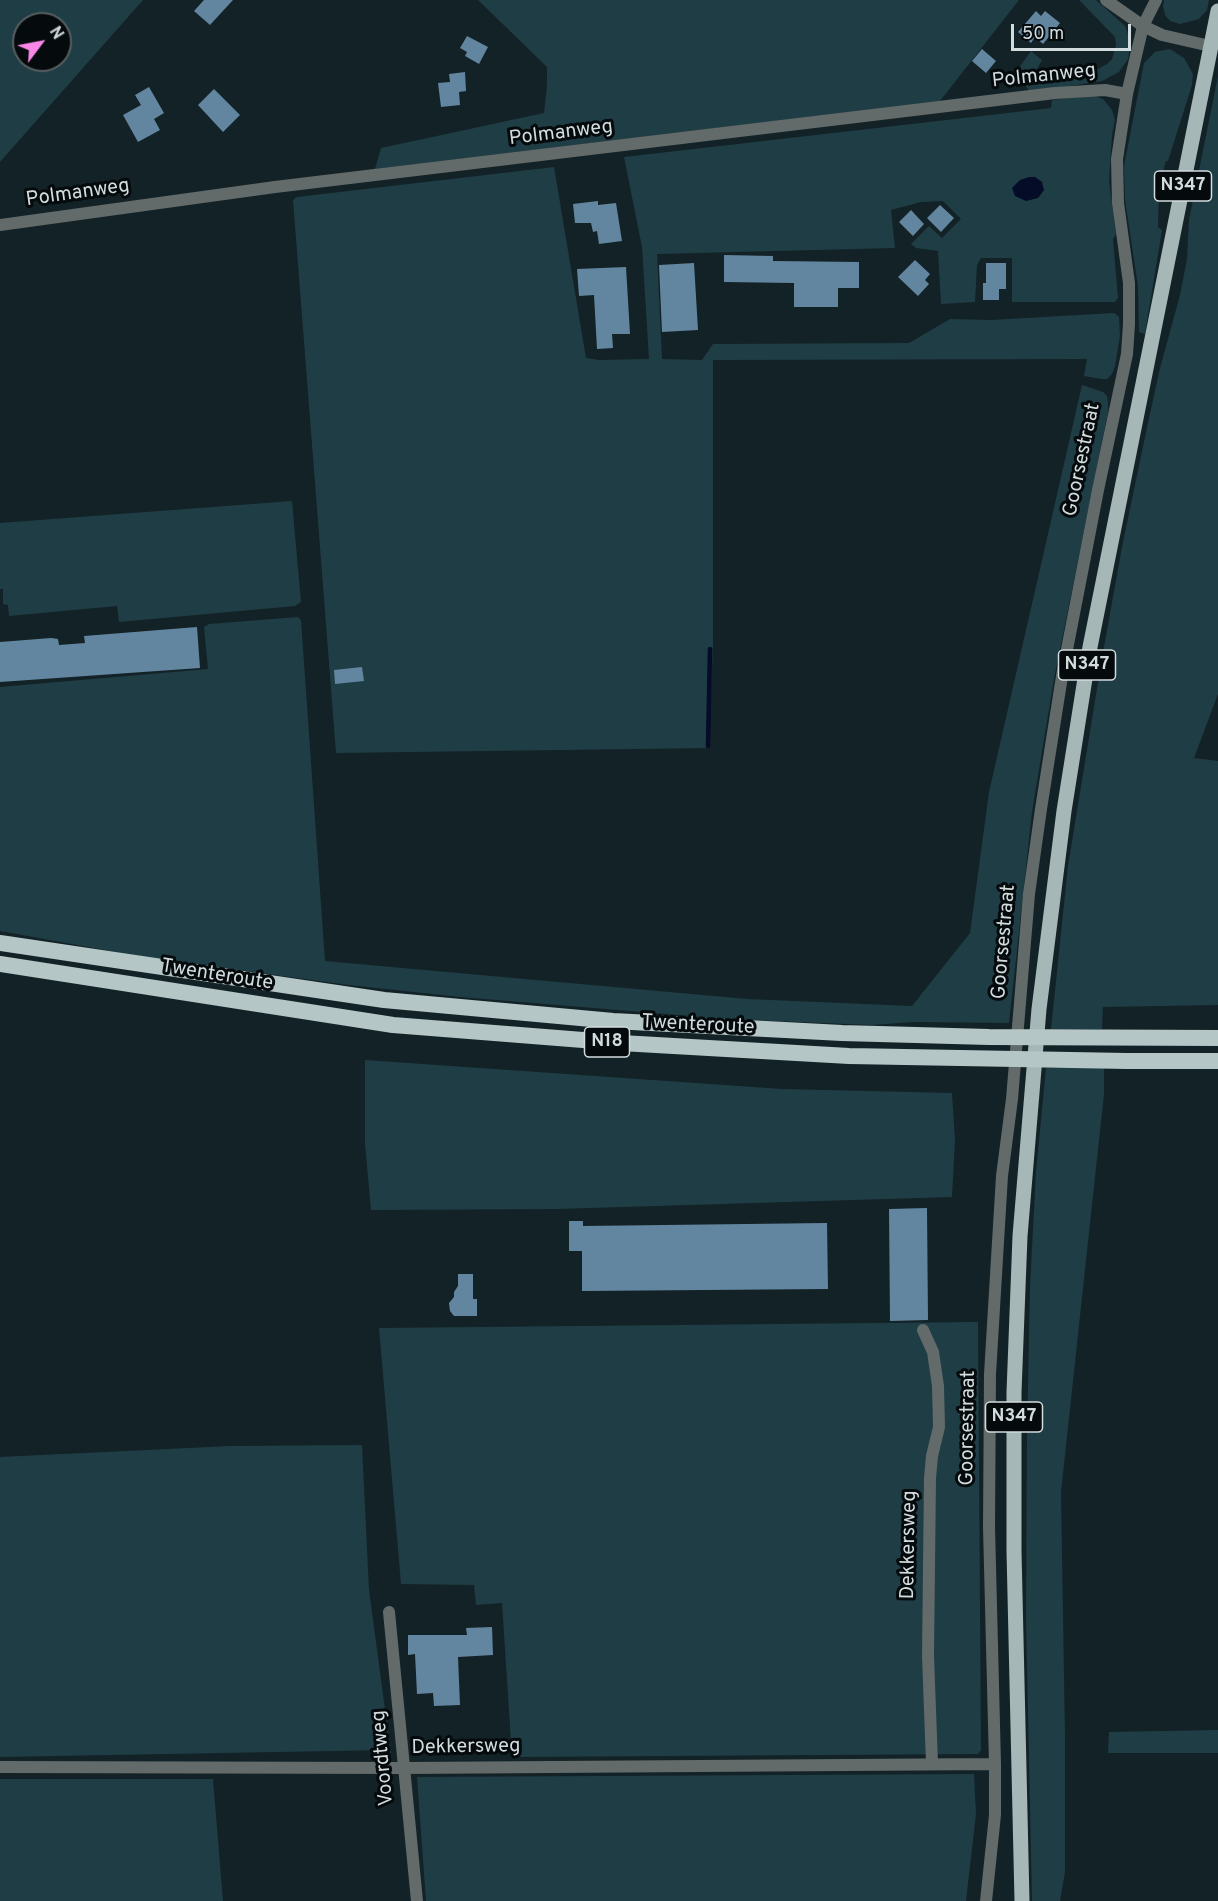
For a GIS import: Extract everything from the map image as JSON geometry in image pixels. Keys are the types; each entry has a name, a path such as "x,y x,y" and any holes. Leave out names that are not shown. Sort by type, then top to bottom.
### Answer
{"highway":[{"name":"Twenteroute","path":"0,943 384,1000 613,1021 842,1033 989,1037 1218,1038"},
{"name":"Twenteroute","path":"0,963 393,1025 587,1040 849,1056 1218,1061"}],"main road":[{"name":"Goorsestraat","path":"1022,1901 1014,1551 1014,1392 1020,1236 1039,1009 1064,811 1090,648 1214,48 1218,11"}],"street":[{"path":"1106,0 1143,26 1162,35 1214,48"},
{"name":"Goorsestraat","path":"986,1901 995,1815 990,1538 990,1374 1002,1176 1012,1099 1029,894 1061,682 1127,354 1130,283 1118,203 1117,159 1127,94 1143,26 1156,0"},
{"name":"Polmanweg","path":"0,225 275,187 1055,93 1105,90 1127,94"},
{"name":"Dekkersweg","path":"922,1330 933,1352 939,1426 930,1478 928,1656 932,1763"},
{"name":"Voordtweg","path":"389,1612 417,1901"},
{"name":"Dekkersweg","path":"0,1767 405,1768 995,1764"}],"shaded area":[{"path":"0,0 143,0 0,162"},
{"path":"478,0 1019,0 940,101 375,169 381,148 544,113 547,67"},
{"path":"1079,0 1096,0 1125,26 1131,42 1128,59 1119,72 1102,81 1030,92 1019,77 1018,69 1031,51 1042,60 1034,74 1039,83 1094,71 1112,59 1116,45 1115,37"},
{"path":"1164,0 1209,0 1207,10 1199,19 1180,24 1170,21 1165,15"},
{"path":"1170,49 1184,58 1193,74 1192,85 1159,186 1158,227 1162,230 1145,334 1139,332 1138,286 1125,200 1124,166 1144,63 1155,52"},
{"path":"1218,76 1218,694 1194,758 1218,761 1218,1005 1103,1007 1102,1029 1051,1029 1068,866 1102,658 1149,418 1180,295 1187,259 1189,220"},
{"path":"1092,95 1103,99 1112,110 1115,120 1109,181 1116,234 1113,239 1118,298 1115,302 1012,302 1012,258 981,258 977,265 975,302 941,304 938,251 916,248 911,244 929,226 942,238 961,219 943,201 921,202 891,210 895,248 657,254 662,359 702,360 713,344 909,343 950,319 991,320 1114,313 1119,317 1120,336 1115,366 1107,379 1084,376 1087,359 713,360 713,643 709,748 336,753 293,200 297,197 554,167 586,358 649,359 642,247 624,157 1051,108 1052,100"},
{"path":"1035,177 1042,182 1044,190 1038,198 1026,201 1015,196 1012,188 1020,180"},
{"path":"1082,385 1103,392 1107,396 1108,412 1054,679 1032,812 1009,1023 914,1022 871,1025 727,1019 460,997 349,985 149,958 0,931 0,687 208,669 204,627 209,624 298,617 301,620 325,961 747,999 912,1006 970,933 989,792"},
{"path":"292,501 301,602 295,606 119,622 117,606 9,616 8,605 3,604 3,589 0,589 0,523"},
{"path":"365,1060 782,1089 952,1093 955,1140 952,1197 557,1209 371,1210 365,1144"},
{"path":"1046,1068 1104,1068 1104,1094 1061,1492 1065,1872 1060,1901 1032,1901 1026,1618 1027,1434 1030,1286 1036,1172"},
{"path":"978,1322 981,1750 978,1754 512,1757 502,1603 476,1605 474,1585 401,1584 379,1328"},
{"path":"362,1445 369,1590 391,1754 388,1750 0,1757 0,1457 231,1446"},
{"path":"1218,1730 1218,1753 1108,1753 1109,1732"},
{"path":"974,1774 976,1814 966,1901 426,1901 417,1777"},
{"path":"0,1779 213,1779 223,1901 0,1901"}],"building":[{"path":"204,0 233,0 210,25 194,11"},
{"path":"1036,11 1041,16 1045,11 1060,23 1043,44 1035,37 1031,43 1018,32"},
{"path":"467,36 488,47 479,64 465,56 467,52 460,48"},
{"path":"982,49 996,61 986,73 972,61"},
{"path":"465,72 466,91 459,92 460,105 441,107 438,83 450,82 449,74"},
{"path":"149,87 164,113 154,119 160,130 138,142 123,115 141,105 135,95"},
{"path":"214,89 240,115 223,132 198,105"},
{"path":"598,201 598,205 616,203 622,241 599,244 597,231 593,232 591,223 575,223 573,204"},
{"path":"940,205 954,218 941,232 927,218"},
{"path":"911,210 924,224 913,236 899,222"},
{"path":"724,255 773,256 773,261 859,262 859,288 838,288 838,307 794,307 794,283 724,282"},
{"path":"915,260 930,274 925,280 929,284 918,296 898,277"},
{"path":"694,263 698,330 662,332 659,265"},
{"path":"986,263 1006,263 1006,289 999,289 999,300 983,300"},
{"path":"626,267 630,334 612,334 613,348 597,349 594,295 579,296 577,269"},
{"path":"197,627 200,668 0,682 0,642 51,638 58,639 59,645 85,643 84,636"},
{"path":"362,667 364,681 335,684 334,670"},
{"path":"927,1208 928,1320 890,1321 889,1209"},
{"path":"569,1221 583,1221 583,1226 827,1223 828,1289 582,1291 582,1251 569,1251"},
{"path":"458,1274 473,1274 473,1299 477,1299 477,1316 454,1316 450,1311 449,1303 458,1286"},
{"path":"492,1627 493,1655 458,1657 460,1705 434,1706 433,1693 417,1694 415,1654 408,1655 408,1635 467,1635 466,1628"}],"waterway":[{"path":"708,746 710,649"}]}
